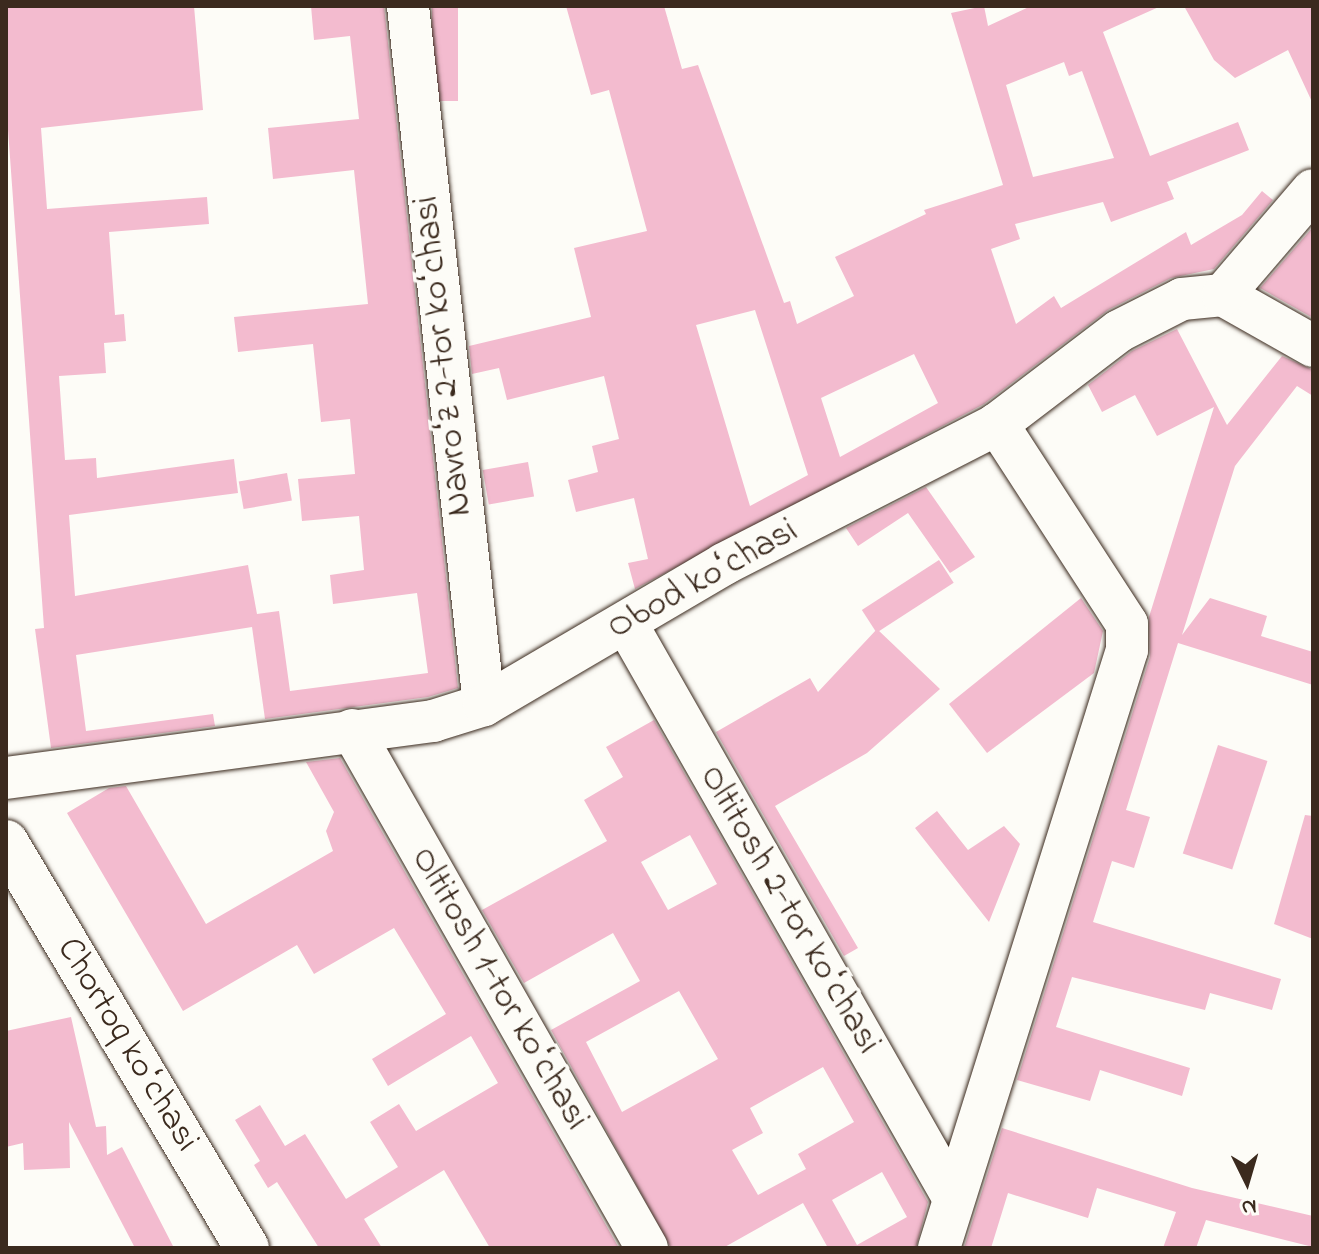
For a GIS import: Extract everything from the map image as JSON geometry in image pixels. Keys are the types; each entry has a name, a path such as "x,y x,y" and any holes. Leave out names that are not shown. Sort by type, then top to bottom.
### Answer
{"main road":[{"name":"Chortoq koʻchasi","path":"7,845 247,1248"}],"street":[{"name":"Navroʻz 2-tor koʻchasi","path":"408,6 484,705"},
{"path":"1313,190 1223,295 1313,346"},
{"name":"Obod koʻchasi","path":"6,778 433,721 484,705 724,564 997,424 1119,331 1182,299 1223,295"},
{"path":"939,1248 1127,650 1127,624 997,424"},
{"name":"Oltitosh 2-tor koʻchasi","path":"626,623 953,1197"},
{"name":"Oltitosh 1-tor koʻchasi","path":"352,730 647,1248"}],"building":[{"path":"6,6 194,6 203,110 41,128 47,209 207,197 209,224 109,232 115,315 124,314 126,341 104,343 106,373 59,376 65,460 96,458 97,478 234,459 238,493 69,515 75,596 248,565 257,614 279,611 290,691 428,673 417,593 333,604 330,575 364,570 359,516 302,521 298,479 355,474 350,419 321,422 313,344 238,352 234,317 368,304 354,170 273,179 268,128 359,119 350,36 314,40 311,6 384,6 458,688 428,697 265,719 252,627 76,655 86,731 213,714 215,726 51,748 35,629 44,628 6,102"},
{"path":"432,6 458,6 458,101 432,101"},
{"path":"566,6 664,6 682,69 698,65 784,303 790,301 797,324 854,296 835,257 926,214 924,210 1003,185 951,13 984,6 988,26 1031,6 1161,6 1103,32 1150,156 1238,122 1249,150 1167,182 1174,199 1111,222 1103,202 1015,224 1020,239 991,249 1016,324 1054,296 1061,308 1186,232 1191,245 1242,215 1262,191 1273,200 1214,269 1171,278 1108,310 984,404 635,589 628,563 648,559 634,498 576,512 568,480 598,472 592,446 619,439 604,376 507,400 499,368 472,374 469,346 591,317 574,248 647,231 609,90 591,95","holes":["1064,62 1069,76 1082,71 1114,158 1033,177 1006,85","755,310 808,475 750,506 696,325","914,354 938,403 840,457 821,398"]},
{"path":"1184,6 1313,6 1313,104 1288,50 1235,78 1214,60"},
{"path":"1313,227 1313,318 1260,288"},
{"path":"1177,329 1227,425 1282,356 1313,370 1313,396 1297,386 1235,466 1182,635 1210,598 1267,616 1261,636 1313,652 1313,685 1178,643 1126,810 1150,817 1134,868 1112,861 1093,922 1281,979 1272,1010 1210,993 1205,1010 1072,977 1056,1027 1190,1068 1182,1096 1100,1070 1090,1101 1017,1080 1150,657 1149,617 1214,407 1157,436 1135,395 1102,412 1088,385 1132,351"},
{"path":"528,462 534,496 489,504 483,470"},
{"path":"287,473 292,501 244,509 239,482"},
{"path":"926,487 975,557 950,573 908,513 858,546 846,528"},
{"path":"939,560 954,583 877,633 862,610"},
{"path":"1081,598 1103,631 1094,673 987,753 949,704"},
{"path":"877,629 940,689 867,753 775,806 858,948 844,956 716,732 810,678 818,692"},
{"path":"654,720 928,1202 916,1248 828,1248 803,1203 723,1248 671,1248 551,1030 640,981 613,933 524,983 482,910 607,841 584,800 623,777 606,747","holes":["690,835 717,884 668,910 641,862","679,991 718,1059 622,1112 586,1042","823,1067 854,1122 798,1154 806,1169 758,1195 732,1150 763,1133 750,1108","882,1172 907,1217 857,1245 832,1200"]},
{"path":"1218,745 1267,761 1232,869 1183,853"},
{"path":"340,758 619,1248 490,1248 444,1170 364,1219 382,1248 319,1248 277,1182 268,1188 254,1165 260,1161 235,1120 260,1105 285,1146 305,1134 346,1199 398,1167 370,1122 399,1104 416,1131 498,1083 471,1036 388,1086 372,1059 446,1014 394,928 314,974 297,945 183,1011 67,813 109,788 126,786 206,924 333,851 326,831 334,812 306,762"},
{"path":"937,811 968,850 1004,826 1020,844 989,922 915,828"},
{"path":"1305,815 1313,816 1313,939 1274,924"},
{"path":"71,1017 96,1127 106,1126 107,1155 122,1147 174,1248 135,1248 69,1122 70,1168 24,1170 23,1143 6,1147 6,1031"},
{"path":"1002,1128 1192,1188 1313,1216 1313,1247 1206,1220 1196,1248 1163,1248 1176,1212 1097,1188 1088,1218 1008,1193 991,1248 964,1248"}]}
